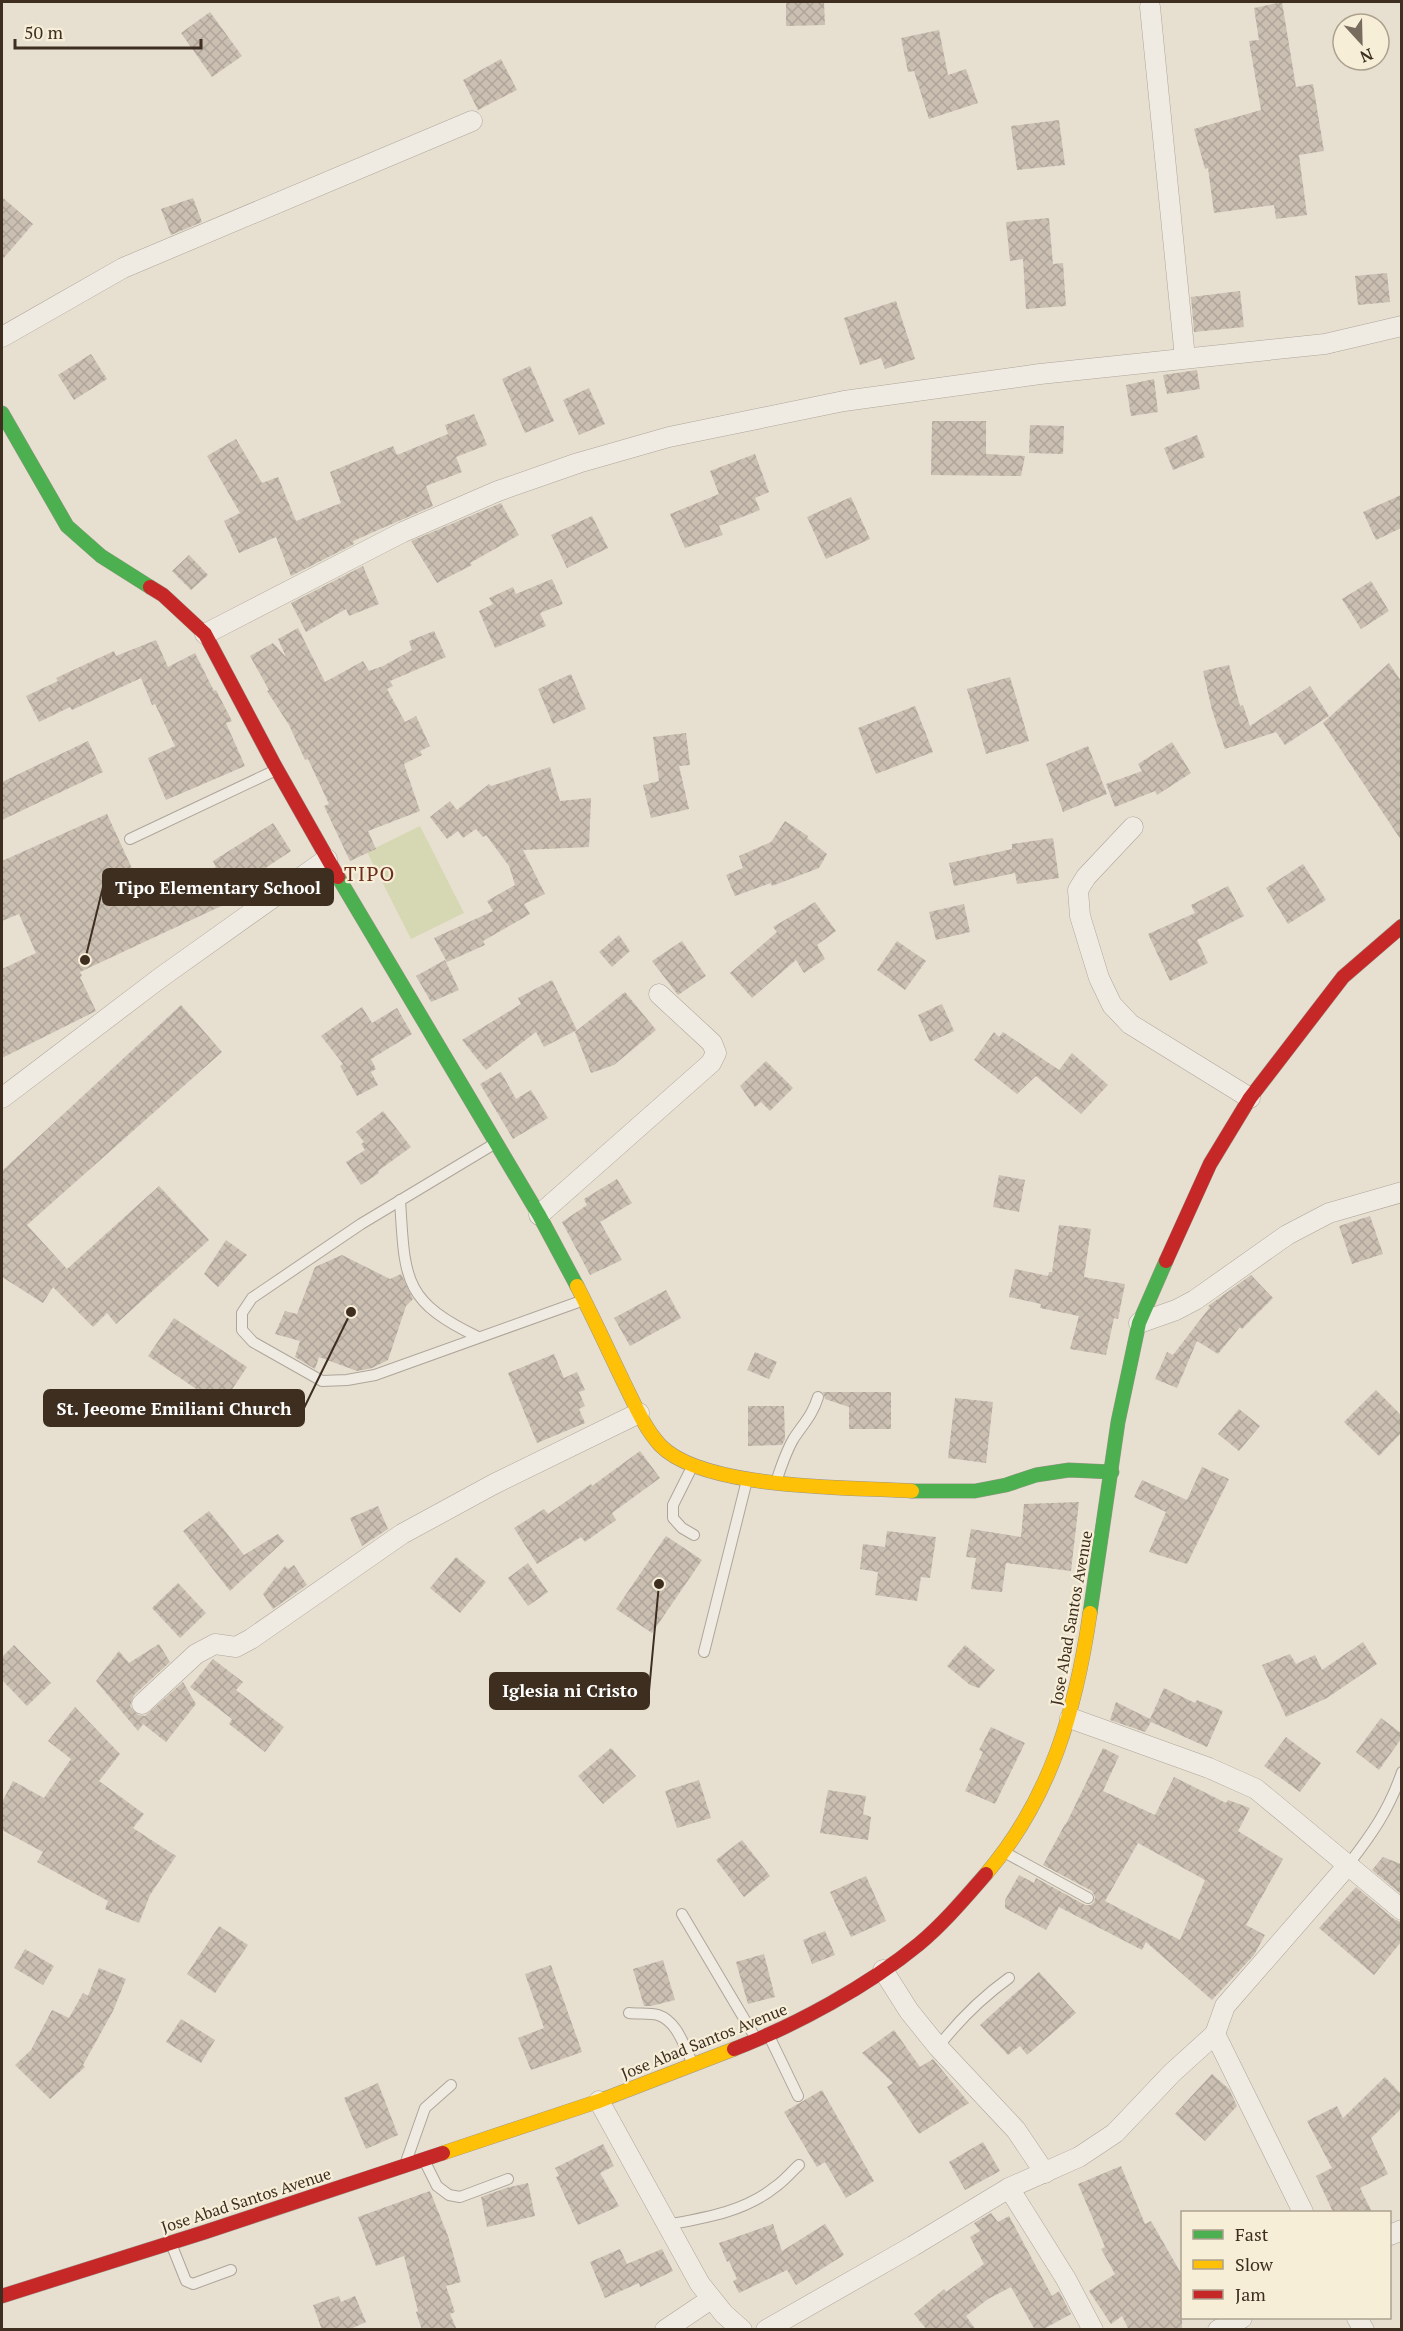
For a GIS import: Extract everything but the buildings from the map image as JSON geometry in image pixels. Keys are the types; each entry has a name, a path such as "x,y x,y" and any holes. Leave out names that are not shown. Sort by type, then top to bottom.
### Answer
{"main road":[{"path":"2,413 67,526 101,556 163,596 205,634 327,859 539,1215 584,1300 639,1413 660,1445 692,1466 747,1479 776,1482 957,1492 986,1489 1036,1475 1069,1470 1112,1472"},
{"name":"Jose Abad Santos Avenue","path":"2,2296 599,2101 763,2037 805,2018 884,1970 919,1944 956,1909 1026,1819 1046,1781 1070,1718 1089,1622 1118,1422 1139,1323 1210,1164 1250,1098 1343,977 1401,926"}],"street":[{"path":"1150,7 1185,358"},
{"path":"2,337 123,268 472,121"},
{"path":"205,634 403,532 498,491 578,463 658,440 762,416 844,401 1040,374 1325,344 1401,326"},
{"path":"1134,827 1086,877 1078,890 1080,916 1099,978 1112,1005 1130,1024 1250,1098"},
{"path":"2,1096 160,978 327,859"},
{"path":"539,1215 711,1064 716,1053 712,1043 659,994"},
{"path":"1139,1323 1196,1300 1287,1235 1329,1213 1401,1192"},
{"path":"142,1704 196,1654 215,1644 236,1647 251,1640 402,1534 494,1484 639,1413"},
{"path":"1070,1718 1209,1768 1256,1789 1401,1910"},
{"path":"766,2330 1009,2188 1079,2157 1115,2133 1172,2073 1215,2034 1225,2006 1348,1865"},
{"path":"884,1970 909,2011 938,2047 1016,2130 1045,2173"},
{"path":"1215,2034 1303,2211"},
{"path":"599,2101 666,2225 711,2299 742,2330"},
{"path":"1009,2188 1066,2279 1093,2330"},
{"path":"665,2330 711,2299"},
{"path":"1218,2330 1240,2319"}],"lane":[{"path":"130,839 277,770"},
{"path":"495,1143 400,1200 252,1298 242,1313 242,1330 253,1342 322,1381 347,1380 375,1375 584,1300"},
{"path":"400,1200 406,1269 415,1293 428,1308 455,1327 478,1337"},
{"path":"776,1482 784,1457 795,1437 814,1412 818,1397"},
{"path":"692,1466 673,1505 672,1518 694,1535"},
{"path":"704,1652 747,1479"},
{"path":"1348,1865 1386,1812 1401,1772"},
{"path":"1003,1851 1088,1898"},
{"path":"682,1914 763,2037 798,2096"},
{"path":"938,2047 961,2019 989,1992 1009,1978"},
{"path":"629,2013 658,2015 669,2022 677,2032 693,2065"},
{"path":"405,2165 425,2108 451,2085"},
{"path":"423,2159 437,2186 449,2195 459,2197 508,2179"},
{"path":"666,2225 727,2212 756,2200 775,2187 799,2165"},
{"path":"171,2242 186,2281 193,2284 231,2270"}],"green space":[{"path":"420,826 464,913 411,939 367,852"}],"traffic: fast":[{"path":"2,413 67,526 101,556 150,587"},
{"path":"338,877 539,1215 577,1286"},
{"path":"1090,1613 1118,1422 1139,1323 1166,1261"},
{"path":"912,1491 975,1491 1006,1485 1036,1475 1069,1470 1112,1472"}],"traffic: slow":[{"path":"577,1286 645,1424 660,1445 681,1460 709,1471 779,1483 912,1491"},
{"path":"986,1874 1009,1845 1028,1815 1057,1751 1077,1684 1090,1613"},
{"path":"443,2153 599,2101 734,2049"}],"traffic: jam":[{"path":"150,587 163,595 205,634 275,766 338,877"},
{"path":"1166,1261 1210,1164 1250,1098 1343,977 1402,926"},
{"path":"734,2049 831,2003 899,1960 928,1936 986,1874"},
{"path":"2,2296 443,2153"}],"place":[{"name":"Tipo Elementary School","path":"85,960"},
{"name":"St. Jeeome Emiliani Church","path":"351,1312"},
{"name":"Iglesia ni Cristo","path":"659,1584"}],"district":[{"name":"TIPO","path":"370,874"}]}
